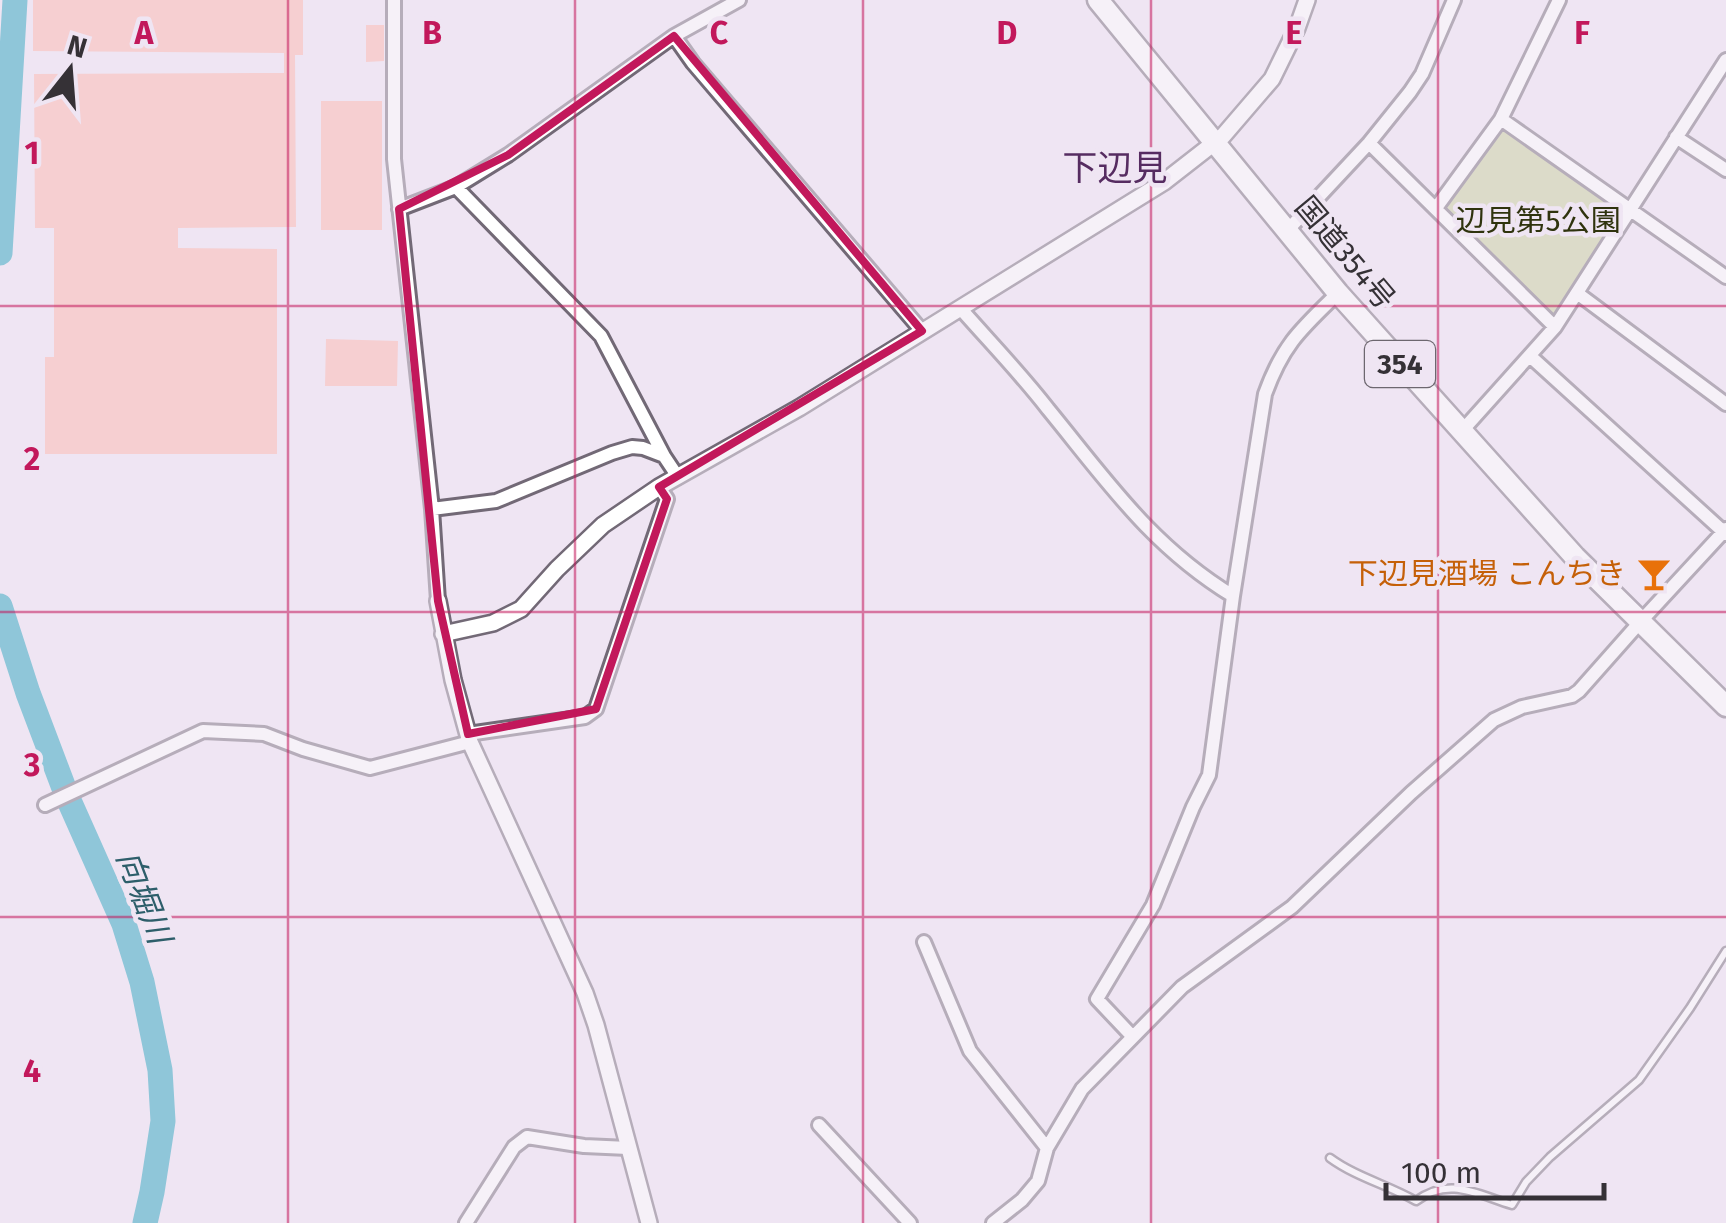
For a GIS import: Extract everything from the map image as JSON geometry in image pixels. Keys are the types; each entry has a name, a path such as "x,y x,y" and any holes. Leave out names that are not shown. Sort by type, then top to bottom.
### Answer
{"highway":[{"name":"国道354号","path":"1098,0 1338,294 1575,557 1726,706"}],"street":[{"path":"394,0 394,158 443,634 469,738 596,1025 649,1223"},
{"path":"399,209 456,187 508,155 674,36 739,0"},
{"path":"443,634 493,624 520,608 604,525 659,487 799,408 1164,182 1223,136 1272,80 1307,0"},
{"path":"1286,232 1369,142 1422,74 1454,0"},
{"path":"1436,208 1501,119 1559,0"},
{"path":"674,36 922,332"},
{"path":"1461,432 1555,327 1676,137 1722,76 1726,60"},
{"path":"1501,119 1726,277"},
{"path":"1676,137 1726,170"},
{"path":"1369,142 1555,327"},
{"path":"456,187 601,336 678,477"},
{"path":"1576,293 1726,404"},
{"path":"1132,1036 1098,999 1153,905 1210,774 1265,394 1286,347 1338,294"},
{"path":"961,309 1146,528 1185,563 1233,596"},
{"path":"994,1223 1038,1181 1047,1148 1082,1089 1182,987 1292,906 1411,792 1494,720 1522,707 1579,691 1725,531 1530,356"},
{"path":"432,509 496,500 632,448 664,456"},
{"path":"49,804 202,731 264,734 370,768 469,738 584,718 596,710 667,499 659,487"},
{"path":"924,942 970,1050 1047,1148"},
{"path":"819,1125 910,1223"},
{"path":"466,1223 514,1148 527,1137 628,1148"}],"lane":[{"path":"1330,1158 1345,1169 1416,1200 1443,1186 1512,1205 1526,1182 1550,1156 1640,1080 1726,950"}],"highlighted area":[{"path":"674,36 922,331 659,487 667,499 596,709 468,734 438,601 399,209 508,155"}],"green space":[{"name":"辺見第5公園","path":"1501,119 1630,209 1555,327 1436,208"}],"building":[{"path":"33,0 303,0 303,55 295,55 296,227 178,228 178,248 277,249 277,454 45,454 45,357 54,357 54,228 35,228 34,74 284,73 284,53 33,51"},
{"path":"366,25 384,25 384,61 366,62"},
{"path":"321,101 382,101 382,230 321,230"},
{"path":"326,339 398,341 397,386 325,386"}],"waterway":[{"name":"向堀川","path":"0,253 15,0"},
{"name":"向堀川","path":"0,606 28,693 67,796 124,924 142,982 160,1070 163,1121 145,1223"}],"place":[{"name":"下辺見酒場 こんちき","path":"1654,574"}],"district":[{"name":"下辺見","path":"1115,168"}]}
